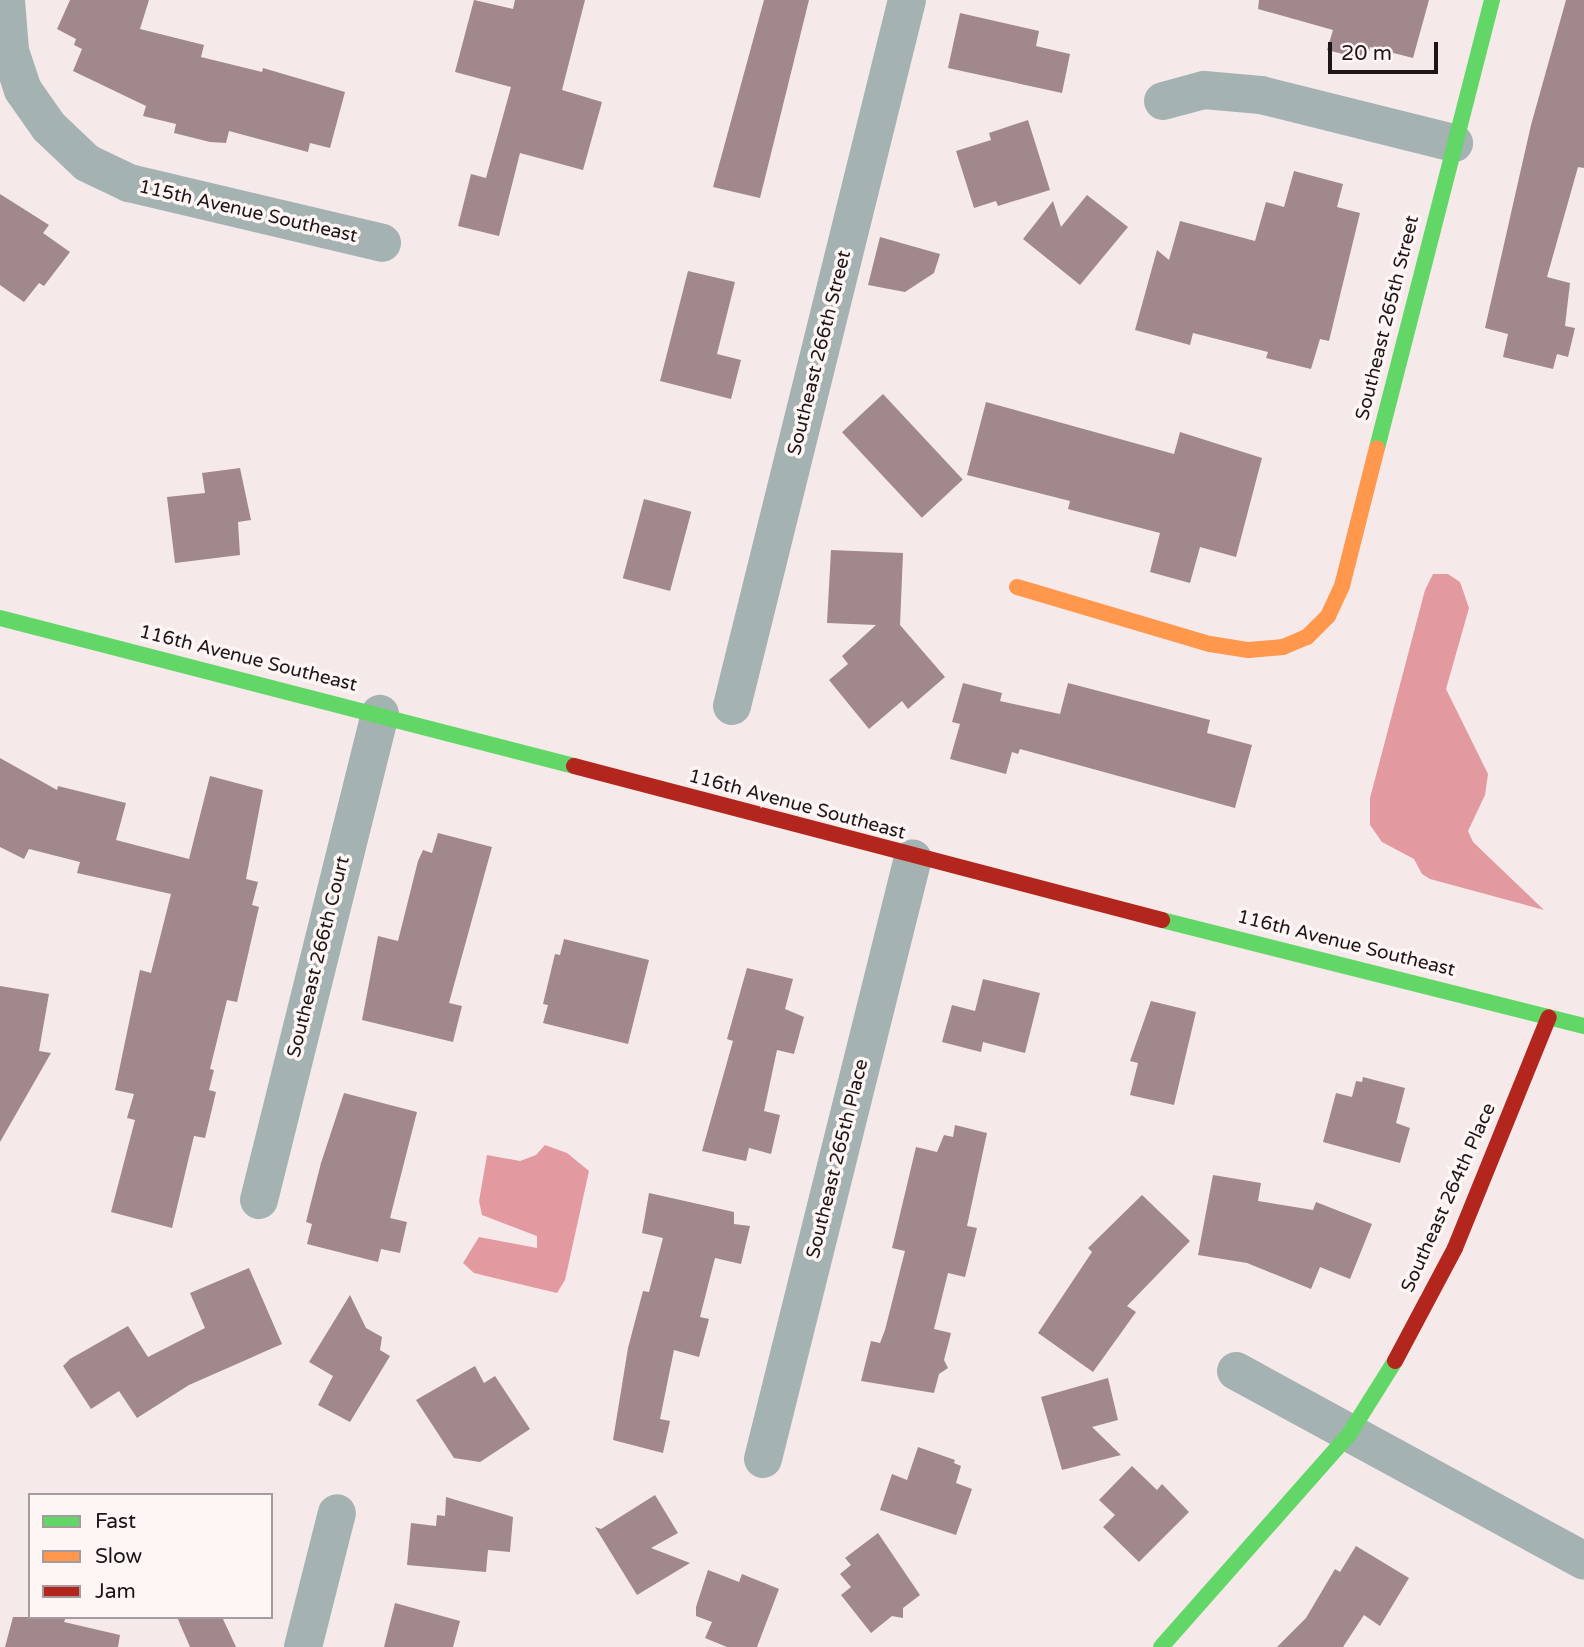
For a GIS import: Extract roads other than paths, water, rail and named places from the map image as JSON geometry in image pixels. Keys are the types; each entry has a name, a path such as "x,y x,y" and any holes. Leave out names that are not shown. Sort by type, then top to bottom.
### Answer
{"street":[{"name":"115th Avenue Southeast","path":"6,0 10,51 23,89 49,127 87,163 129,183 382,243"},
{"name":"Southeast 266th Street","path":"733,706 907,0"},
{"name":"Southeast 265th Street","path":"1017,587 1210,644 1249,650 1283,647 1307,637 1328,615 1342,586 1492,0"},
{"path":"1163,102 1204,90 1261,96 1454,143"},
{"name":"116th Avenue Southeast","path":"0,618 380,714 913,858 1584,1026"},
{"name":"Southeast 266th Court","path":"259,1200 380,714"},
{"name":"Southeast 265th Place","path":"763,1459 913,858"},
{"name":"Southeast 264th Place","path":"1161,1647 1348,1436 1405,1346 1455,1248 1549,1017"},
{"path":"1236,1371 1348,1436 1584,1561"},
{"path":"303,1647 337,1513"}]}
